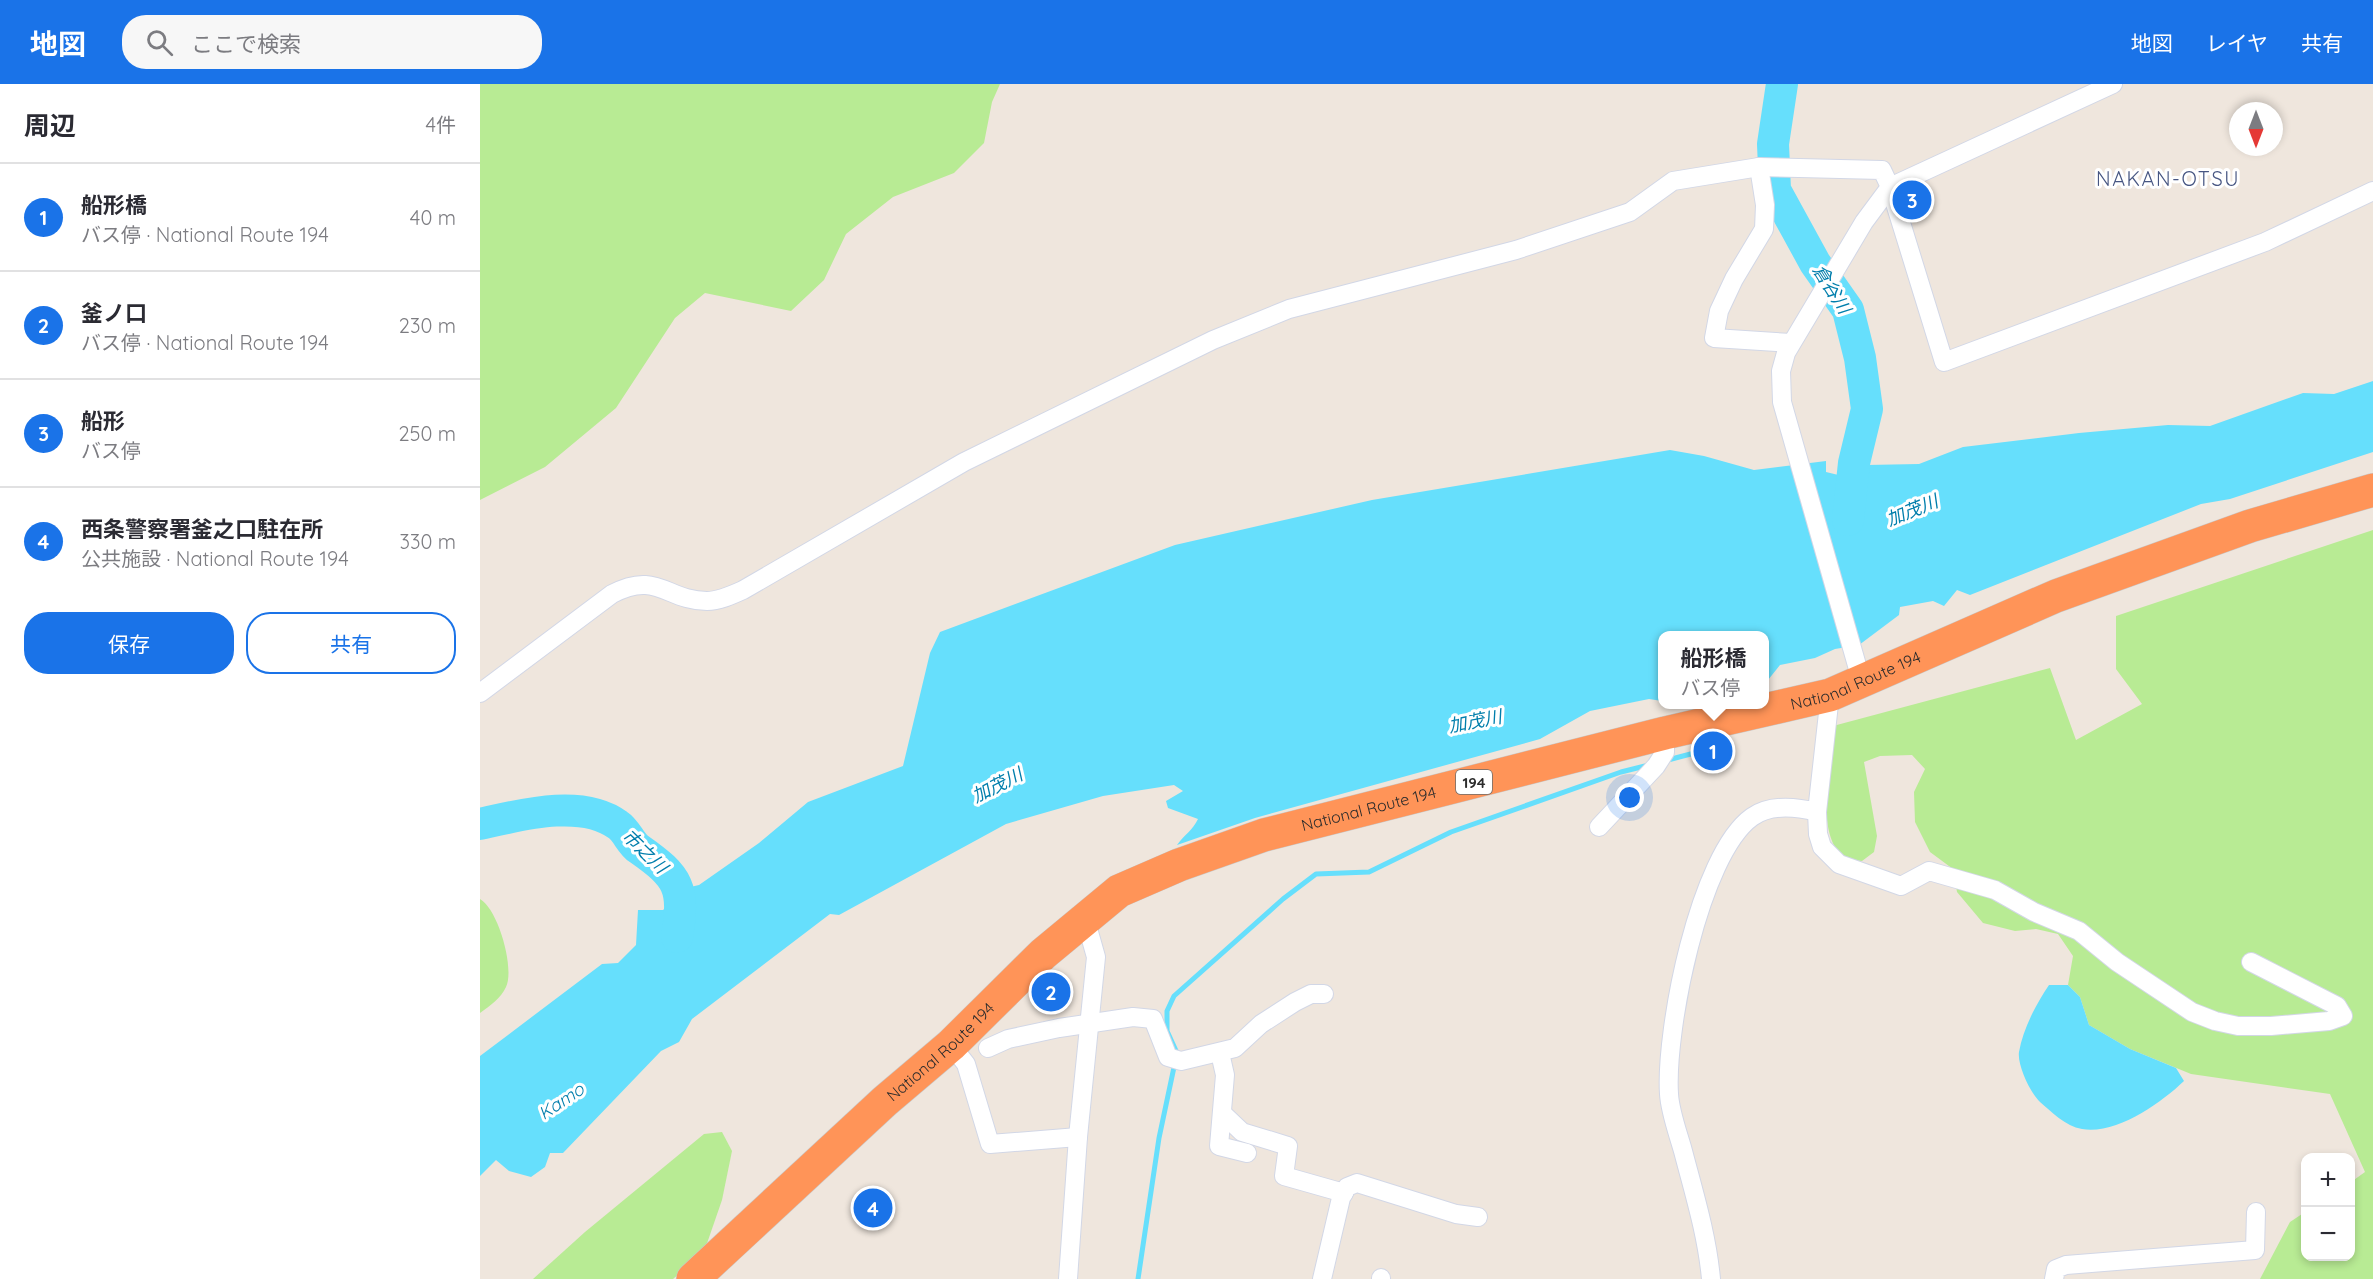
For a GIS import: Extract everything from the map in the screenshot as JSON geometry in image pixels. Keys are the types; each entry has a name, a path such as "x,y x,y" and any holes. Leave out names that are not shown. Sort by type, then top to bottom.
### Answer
{"highway":[{"name":"National Route 194","path":"693,1279 885,1101 951,1045 1085,918 1119,891 1179,865 1264,835 1665,733 1830,695 1860,674 2056,596 2250,526 2373,490"}],"street":[{"path":"1860,674 1785,415 1780,379 1791,343 1864,222 1890,187 2113,84"},
{"path":"1759,167 1765,205 1764,230 1734,279 1719,311 1714,338 1791,343"},
{"path":"480,693 612,594 629,585 647,584 690,599 708,601 743,590 964,462 1213,340 1289,309 1516,250 1630,212 1673,181 1759,167 1882,171 1890,187 1944,362 2265,242 2373,191"},
{"path":"1830,695 1817,812 1818,834 1822,847 1839,864 1901,886 1929,872 1995,890 2034,912 2079,931 2117,962 2192,1012 2215,1022 2238,1026 2271,1026 2329,1022 2343,1016 2337,1006 2251,962"},
{"path":"1599,827 1656,766 1665,752 1665,733"},
{"path":"1711,1279 1704,1229 1668,1096 1669,1046 1674,1011 1699,913 1710,880 1740,828 1752,816 1771,809 1800,808 1817,812"},
{"path":"1068,1279 1078,1137 1096,957 1085,918"},
{"path":"988,1048 1029,1033 1133,1017 1153,1019 1168,1057 1181,1061 1235,1048 1261,1024 1295,1002 1311,994 1324,994"},
{"path":"951,1045 966,1064 990,1144 1078,1137"},
{"path":"1220,1053 1225,1075 1219,1146 1247,1153"},
{"path":"1222,1113 1242,1132 1288,1146 1284,1176 1344,1193"},
{"path":"1322,1279 1344,1193 1347,1187 1357,1183 1446,1211 1478,1217"},
{"path":"2054,1279 2056,1269 2066,1265 2255,1251 2256,1212"}],"green space":[{"path":"480,84 1000,84 992,102 984,143 954,173 893,197 846,234 824,280 791,311 705,293 675,318 616,408 545,467 480,500"},
{"path":"2373,530 2373,1279 2260,1279 2290,1222 2301,1215 2301,1261 2355,1261 2355,1179 2365,1172 2330,1094 2191,1074 2130,1049 2089,1025 2080,997 2068,985 2073,956 2058,934 2036,929 2015,931 1983,923 1957,892 1953,869 1930,852 1915,822 1914,792 1925,769 1912,755 1880,756 1864,762 1877,836 1874,852 1862,861 1844,857 1835,846 1829,832 1826,796 1833,726 2050,668 2076,740 2142,704 2116,669 2116,616"},
{"path":"480,899 487,905 499,926 506,953 508,978 504,991 495,1002 480,1013"},
{"path":"722,1132 732,1151 722,1200 704,1252 673,1279 533,1279 585,1232 704,1134"}],"water":[{"path":"2373,381 2373,452 2230,499 2201,504 1970,595 1957,590 1944,606 1933,601 1900,607 1899,615 1859,645 1835,649 1815,658 1780,665 1769,679 1769,631 1658,631 1658,700 1649,699 1590,711 1540,739 1255,818 1177,845 1198,819 1168,808 1166,801 1183,791 1174,785 1103,796 1006,824 839,915 830,914 692,1019 679,1042 661,1051 563,1153 550,1153 545,1167 531,1177 509,1171 496,1160 480,1176 480,1056 602,964 618,963 636,945 638,910 663,910 686,888 699,885 759,843 808,802 903,766 930,653 940,632 1175,545 1372,500 1670,450 1704,456 1754,470 1826,461 1826,472 1859,480 1866,465 1919,464 1963,447 2168,425 2210,426 2303,393 2334,394"},
{"path":"2049,985 2068,985 2080,997 2089,1025 2130,1049 2176,1068 2184,1081 2163,1099 2137,1116 2109,1127 2095,1130 2082,1129 2059,1118 2033,1093 2025,1079 2019,1058 2027,1026"}],"waterway":[{"name":"倉谷川","path":"1782,84 1773,144 1775,190 1815,263 1848,310 1860,358 1867,409 1854,463 1848,520"},
{"path":"1664,761 1721,746 1727,731"},
{"path":"1138,1279 1159,1138 1177,1053 1167,1031 1167,1011 1174,996 1283,899 1316,874 1369,872 1451,832 1621,772 1649,765"},
{"name":"市之川","path":"480,824 532,813 569,810 587,812 618,825 636,846 671,876 676,885 680,907 677,937"}],"place":[{"name":"船形","path":"1912,200"},
{"name":"船形橋","path":"1713,751"},
{"name":"釜ノ口","path":"1051,992"},
{"name":"西条警察署釜之口駐在所","path":"873,1208"}],"district":[{"name":"NAKAN-OTSU","path":"2168,178"}],"water label":[{"name":"加茂川","path":"1912,510"},
{"name":"加茂川","path":"1475,721"},
{"name":"加茂川","path":"997,785"},
{"name":"Kamo","path":"561,1101"}]}
